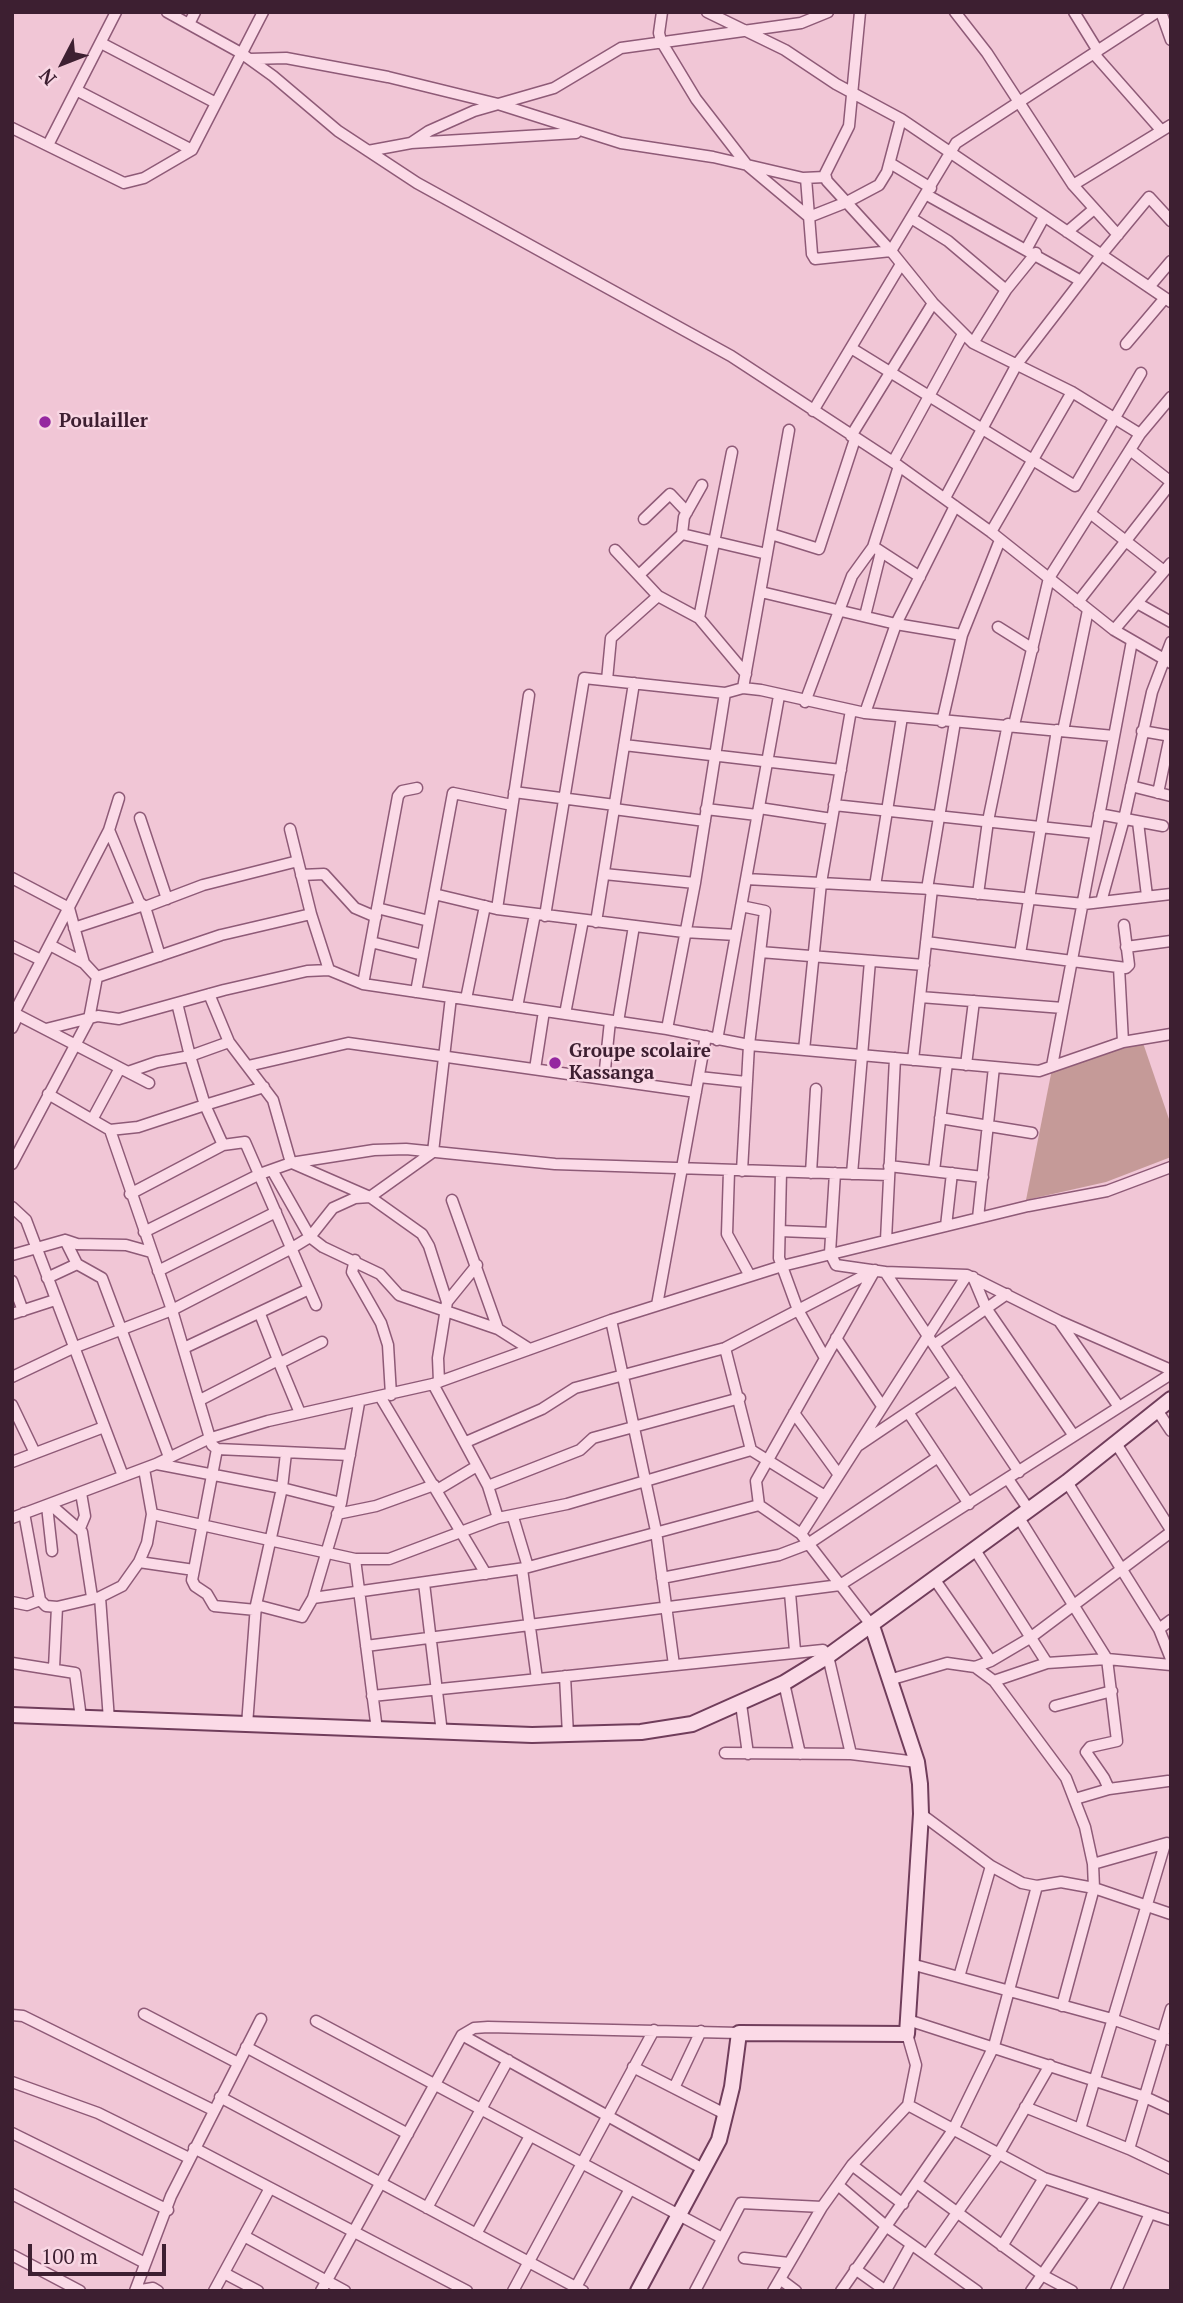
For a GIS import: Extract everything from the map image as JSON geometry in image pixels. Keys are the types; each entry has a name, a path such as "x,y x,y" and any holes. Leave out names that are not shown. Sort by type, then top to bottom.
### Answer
{"street":[{"path":"48,145 116,12"},
{"path":"167,12 245,56 338,131 417,183 731,356 945,498 1114,630 1167,661"},
{"path":"189,24 195,12"},
{"path":"12,128 124,183 144,178 191,150 245,56 263,12"},
{"path":"662,12 659,33 662,43 696,99 747,165 808,217"},
{"path":"707,12 785,50 851,92 901,119 1168,300 1126,344"},
{"path":"411,143 429,131 498,104 554,88 621,48 801,23 828,12"},
{"path":"825,177 847,133 860,12"},
{"path":"955,12 988,53 1073,186 1118,235"},
{"path":"1073,186 1166,127 1096,53 1074,12"},
{"path":"891,251 956,143 1159,12 1171,40"},
{"path":"101,43 216,103"},
{"path":"245,56 269,56 388,77 498,104 621,143 806,178 825,177"},
{"path":"76,90 191,150"},
{"path":"808,217 848,202 879,185 890,163 901,119"},
{"path":"368,151 411,143 586,133"},
{"path":"890,163 929,191 1081,281"},
{"path":"825,177 933,303 973,343 1072,392 1140,434"},
{"path":"806,178 812,254 817,260 891,251"},
{"path":"945,498 1017,364 1101,255 1149,197 1171,221"},
{"path":"1067,232 1094,209"},
{"path":"973,343 1031,250 1044,217"},
{"path":"911,218 965,254 1006,290"},
{"path":"1149,287 1171,261"},
{"path":"813,411 901,264"},
{"path":"771,534 819,549 853,437 933,303"},
{"path":"865,616 896,464 963,334"},
{"path":"851,348 1074,486 1141,373"},
{"path":"991,532 1030,460 1072,392"},
{"path":"978,894 988,821 1049,579 1140,434 1171,397"},
{"path":"743,688 789,429"},
{"path":"1078,602 1171,482 1130,450"},
{"path":"699,618 732,452"},
{"path":"639,575 682,534 687,512 702,485"},
{"path":"644,519 670,494 687,512"},
{"path":"865,713 896,624 955,506"},
{"path":"1090,513 1125,541 1167,567 1114,630"},
{"path":"682,534 767,554"},
{"path":"942,722 962,635 1000,540"},
{"path":"877,550 920,577"},
{"path":"805,702 852,576 877,550"},
{"path":"615,551 658,596 699,618 746,674"},
{"path":"761,592 896,624 962,635"},
{"path":"607,680 611,638 658,596"},
{"path":"1137,603 1171,622"},
{"path":"1020,954 1060,731 1088,610"},
{"path":"998,627 1033,649"},
{"path":"1052,1066 1132,641"},
{"path":"1101,902 1124,819 1142,731 1171,642"},
{"path":"517,1007 565,798 584,678 725,693 743,688 865,713 942,722 1011,724 1114,736"},
{"path":"596,922 635,683"},
{"path":"667,1029 695,883 725,693"},
{"path":"497,909 528,695"},
{"path":"717,1040 779,696"},
{"path":"804,1050 821,883 851,710"},
{"path":"875,886 902,717"},
{"path":"914,1060 929,889 955,722"},
{"path":"1142,731 1171,736 1158,793"},
{"path":"624,745 841,769"},
{"path":"1131,786 1171,796"},
{"path":"363,984 398,796 402,791 417,788"},
{"path":"514,792 705,821"},
{"path":"416,992 453,793 512,805"},
{"path":"12,1028 15,1013 109,830 119,798"},
{"path":"834,805 1096,833"},
{"path":"706,809 832,818"},
{"path":"1099,814 1163,825"},
{"path":"140,818 167,899"},
{"path":"1138,822 1147,896"},
{"path":"290,829 328,970"},
{"path":"109,830 143,906 160,956"},
{"path":"75,928 252,871 298,861"},
{"path":"301,875 324,874 355,908 429,921"},
{"path":"604,874 695,883"},
{"path":"12,878 69,908 84,962"},
{"path":"746,879 929,889 1084,904 1171,894"},
{"path":"434,894 497,909 540,915 684,932 736,935"},
{"path":"466,999 485,906"},
{"path":"741,906 765,911 749,1045 742,1171"},
{"path":"97,977 221,935 311,914"},
{"path":"565,1014 583,920"},
{"path":"926,942 1126,968 1129,965 1124,925"},
{"path":"604,1079 635,926"},
{"path":"1126,947 1171,941"},
{"path":"371,942 423,955"},
{"path":"50,945 84,962 97,977"},
{"path":"12,946 41,960"},
{"path":"760,952 924,965"},
{"path":"852,1174 870,961"},
{"path":"1119,967 1123,1042"},
{"path":"46,1030 89,1019 120,1019 209,994 307,971 328,970 363,984 667,1029 749,1045 1039,1071 1123,1042 1171,1034"},
{"path":"12,1164 89,1019 97,977"},
{"path":"209,994 229,1042 273,1100 291,1163"},
{"path":"12,1377 73,1348 172,1310 292,1248 310,1237 333,1209 355,1198 370,1197 433,1152 451,997"},
{"path":"920,997 1063,1008"},
{"path":"966,1065 974,1001"},
{"path":"177,1003 205,1105 223,1144"},
{"path":"536,1069 544,1011"},
{"path":"15,1013 149,1083"},
{"path":"657,1305 706,1037"},
{"path":"93,1118 124,1070 190,1056 229,1042"},
{"path":"248,1066 348,1043 696,1092"},
{"path":"886,1240 895,1058"},
{"path":"934,1171 947,1063"},
{"path":"978,1218 990,1126 994,1067"},
{"path":"699,1077 746,1082"},
{"path":"48,1094 110,1129 138,1127 264,1087"},
{"path":"811,1173 816,1089"},
{"path":"940,1118 1032,1133"},
{"path":"110,1129 130,1194 172,1310 200,1400 208,1438 217,1449 350,1455"},
{"path":"130,1194 223,1144 245,1142 316,1305"},
{"path":"144,1232 260,1174 291,1163 374,1150 433,1152 555,1164 852,1174 889,1170 934,1171 983,1177"},
{"path":"291,1163 370,1197 422,1234 429,1246 446,1308 436,1383 488,1486 498,1518"},
{"path":"12,1518 144,1469 208,1438 300,1413 359,1403 436,1383 528,1348 782,1266 978,1218 1107,1191 1171,1167"},
{"path":"272,1170 310,1237 323,1247 380,1274 394,1292 446,1308 498,1329 528,1348"},
{"path":"729,1171 727,1234 750,1276"},
{"path":"781,1172 782,1266 798,1310 825,1358"},
{"path":"835,1173 830,1253 840,1267 970,1276 1059,1321 1171,1372"},
{"path":"946,1226 952,1173"},
{"path":"452,1200 498,1329"},
{"path":"12,1207 26,1220 123,1476"},
{"path":"158,1271 276,1212"},
{"path":"780,1231 831,1233"},
{"path":"12,1255 65,1240 76,1244 126,1245 151,1252"},
{"path":"65,1240 77,1264 102,1278 169,1457"},
{"path":"355,1260 352,1272 381,1323 388,1345 386,1397 486,1574"},
{"path":"47,1278 77,1264"},
{"path":"446,1308 477,1265"},
{"path":"466,1442 542,1409 575,1388 725,1348 880,1271"},
{"path":"773,2291 822,2207 852,2165 908,2105 916,2064 908,2027 921,1814 917,1762 872,1626 801,1534 759,1505 756,1481 836,1338 880,1271"},
{"path":"880,1271 931,1340 1019,1472"},
{"path":"970,1276 986,1308 1074,1437"},
{"path":"801,1534 882,1406 931,1340 970,1276"},
{"path":"12,1281 17,1312 55,1300"},
{"path":"184,1348 309,1289"},
{"path":"931,1340 1007,1294"},
{"path":"260,1314 300,1413"},
{"path":"611,1320 656,1531 674,1665"},
{"path":"1059,1321 1119,1407"},
{"path":"836,1338 882,1406"},
{"path":"200,1400 322,1342"},
{"path":"725,1348 740,1398 751,1450 825,1496"},
{"path":"366,1646 840,1586 1171,1372"},
{"path":"856,1447 957,1379"},
{"path":"488,1486 580,1450 593,1438 740,1398"},
{"path":"12,1715 442,1733 568,1735 641,1732 692,1724 784,1683 828,1656 1117,1445 1171,1399"},
{"path":"217,1449 205,1526 192,1580 195,1586 207,1594 214,1606 256,1607 302,1617 313,1598 339,1509 359,1403"},
{"path":"12,1405 35,1453"},
{"path":"1157,1410 1171,1431"},
{"path":"908,1412 969,1504"},
{"path":"794,1413 839,1475"},
{"path":"12,1462 104,1427"},
{"path":"975,1667 991,1661 1030,1637 1171,1531 1117,1445"},
{"path":"152,1514 355,1559 389,1559 498,1518 513,1517 751,1450"},
{"path":"247,1725 256,1607 282,1488 286,1453"},
{"path":"662,1578 779,1555 808,1545 938,1457"},
{"path":"156,1464 282,1488 339,1509 376,1506 436,1487 477,1466"},
{"path":"24,1513 40,1600 46,1606 57,1607 96,1597 122,1587 139,1562 152,1514 144,1469"},
{"path":"1008,1479 1024,1514 1107,1659 1117,1741 1090,1747 1086,1752 1109,1789"},
{"path":"1067,1482 1158,1629 1171,1659"},
{"path":"81,1493 85,1516 80,1528 96,1597 109,1720"},
{"path":"313,1598 525,1568 759,1505"},
{"path":"49,1506 80,1528"},
{"path":"49,1506 52,1550"},
{"path":"513,1517 525,1568 537,1679"},
{"path":"975,1550 1047,1663"},
{"path":"355,1559 377,1730"},
{"path":"139,1562 194,1570"},
{"path":"935,1580 991,1661"},
{"path":"424,1583 442,1733"},
{"path":"790,1593 794,1651"},
{"path":"12,1602 27,1605 40,1600"},
{"path":"54,1668 57,1607"},
{"path":"1158,1629 1171,1620"},
{"path":"372,1696 823,1650 828,1656 851,1754"},
{"path":"994,1681 1047,1663 1107,1659 1171,1665"},
{"path":"12,1663 75,1673 81,1718"},
{"path":"889,1680 947,1663 975,1667 994,1681 1066,1778 1075,1799 1093,1864 1094,1888 1062,2006"},
{"path":"565,1676 568,1735"},
{"path":"784,1683 800,1754"},
{"path":"1055,1706 1112,1691"},
{"path":"741,1704 748,1754"},
{"path":"725,1753 851,1754 917,1762"},
{"path":"1075,1799 1109,1789 1168,1781"},
{"path":"921,1814 991,1866 1022,1883 1037,1886 1061,1882 1094,1888 1171,1914"},
{"path":"1093,1864 1168,1843"},
{"path":"1080,2129 1146,1907 1168,1843"},
{"path":"959,1977 991,1866"},
{"path":"841,2291 953,2130 994,2046 1037,1886"},
{"path":"911,1964 1112,2019 1167,2039"},
{"path":"1129,2148 1167,2039 1171,2009"},
{"path":"144,2014 238,2063"},
{"path":"12,2015 23,2016 214,2110"},
{"path":"158,2291 153,2288 135,2291 192,2153 261,2019"},
{"path":"316,2021 722,2238"},
{"path":"324,2286 462,2035 474,2028 488,2026 739,2032 908,2027 994,2046 1145,2096 1171,2109"},
{"path":"513,2291 654,2030"},
{"path":"674,2088 701,2031"},
{"path":"638,2291 719,2140 739,2032"},
{"path":"462,2035 703,2169"},
{"path":"246,2048 408,2134"},
{"path":"428,2208 508,2060"},
{"path":"927,2255 998,2155 1050,2065"},
{"path":"633,2067 725,2114"},
{"path":"12,2082 98,2113 270,2188 467,2291"},
{"path":"220,2097 580,2289 630,2189"},
{"path":"908,2105 1044,2178 1171,2220"},
{"path":"1025,2108 1129,2148 1170,2167"},
{"path":"476,2234 530,2136"},
{"path":"15,2137 168,2210"},
{"path":"852,2165 903,2204"},
{"path":"1002,2246 1044,2178"},
{"path":"917,2183 1044,2276 1072,2291"},
{"path":"838,2185 887,2227 977,2291"},
{"path":"214,2291 270,2188"},
{"path":"12,2194 145,2263"},
{"path":"1031,2291 1044,2276 1095,2197"},
{"path":"695,2291 741,2203 822,2207"},
{"path":"1116,2291 1150,2213"},
{"path":"244,2236 324,2286 345,2291"},
{"path":"855,2269 886,2290 911,2245"},
{"path":"12,2255 80,2291"},
{"path":"744,2258 789,2263"},
{"path":"224,2273 258,2291"},
{"path":"780,2279 796,2291"}],"shaded area":[{"path":"1142,1040 1171,1125 1171,1157 1106,1182 1026,1200 1052,1069"}],"place":[{"name":"Poulailler","path":"45,422"},
{"name":"Groupe scolaire Kassanga","path":"555,1063"}]}
